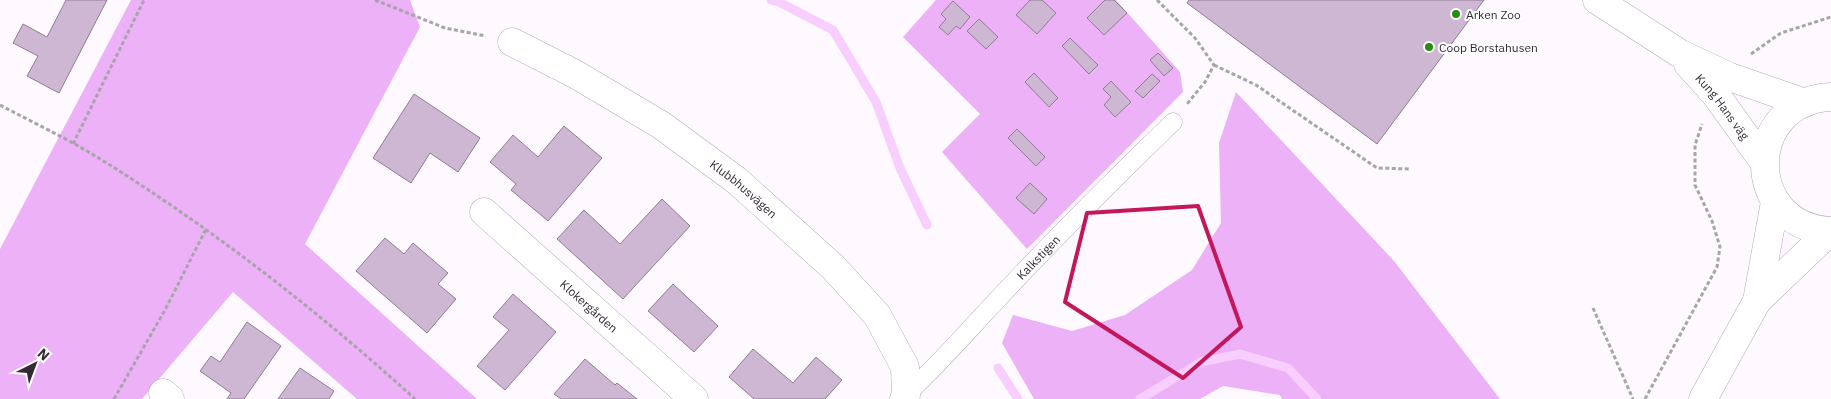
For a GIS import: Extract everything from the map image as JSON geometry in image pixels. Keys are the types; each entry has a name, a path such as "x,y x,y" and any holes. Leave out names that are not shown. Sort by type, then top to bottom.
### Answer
{"street":[{"name":"Kung Hans väg","path":"1597,0 1679,54 1723,86 1764,162"},
{"name":"Klubbhusvägen","path":"512,42 575,74 661,125 743,186 833,267 877,315 905,367 905,397"},
{"name":"Kung Hans väg","path":"1723,86 1818,100"},
{"path":"1818,100 1784,116 1776,126 1766,149 1764,162 1767,183 1775,202 1799,223 1830,232"},
{"path":"1757,301 1775,202"},
{"name":"Klokergården","path":"484,212 694,399"},
{"path":"1703,399 1757,301 1830,232"}],"lane":[{"name":"Kalkstigen","path":"905,397 947,356 994,303 1119,172 1173,122"}],"path":[{"path":"73,144 144,0"},
{"path":"375,0 444,28 512,42"},
{"path":"1157,0 1195,38 1214,65 1256,86 1377,168 1410,169"},
{"path":"1645,399 1718,267 1720,246 1712,221 1695,185 1695,145 1723,86 1746,57 1781,33 1831,18"},
{"path":"1173,122 1205,82 1214,65"},
{"path":"0,105 96,157 206,229 355,345 414,399"},
{"path":"114,399 166,310 206,229"},
{"path":"1592,308 1633,399"}],"highlighted area":[{"path":"1198,206 1241,327 1183,378 1065,302 1087,213"}],"shaded area":[{"path":"131,0 410,0 420,27 305,244 477,399 357,399 233,292 142,399 0,399 0,249"},
{"path":"936,0 1116,0 1180,72 1183,92 1027,249 942,152 980,114 903,37"},
{"path":"1236,92 1394,261 1500,399 1282,399 1280,395 1223,386 1200,399 1034,399 1002,343 1013,315 1072,331 1125,315 1192,270 1221,223 1219,143"}],"building":[{"path":"66,0 107,0 59,93 27,76 38,56 13,43 23,24 47,37"},
{"path":"1030,0 1042,0 1056,13 1037,34 1016,15"},
{"path":"1105,0 1114,0 1127,13 1104,35 1087,18"},
{"path":"1189,0 1484,0 1377,144 1187,3"},
{"path":"953,1 970,17 960,29 956,26 948,35 939,27 946,19 941,14"},
{"path":"979,19 998,37 986,49 967,31"},
{"path":"1070,38 1098,65 1089,74 1062,46"},
{"path":"1158,53 1173,68 1164,76 1150,60"},
{"path":"1034,73 1058,98 1049,107 1025,82"},
{"path":"1152,74 1160,81 1143,98 1135,91"},
{"path":"1111,81 1131,102 1115,117 1104,105 1111,97 1103,89"},
{"path":"414,94 480,138 458,172 430,153 411,183 373,158"},
{"path":"564,126 602,158 548,221 511,190 516,184 490,162 513,135 538,157"},
{"path":"1017,129 1045,157 1036,166 1008,138"},
{"path":"1030,183 1047,199 1034,214 1016,198"},
{"path":"662,199 690,226 623,299 557,239 584,210 620,244"},
{"path":"385,238 404,254 413,243 448,273 438,284 456,299 427,333 356,271"},
{"path":"673,284 718,326 694,352 648,311"},
{"path":"513,294 556,332 505,390 477,366 509,330 493,317"},
{"path":"247,322 281,346 244,399 227,399 231,393 200,371 211,356 220,362"},
{"path":"753,349 793,383 816,357 842,380 825,399 754,399 729,377"},
{"path":"585,359 615,385 617,383 637,399 561,399 554,394"},
{"path":"300,368 334,391 329,399 278,399"}],"waterway":[{"path":"771,0 779,2 833,30 876,102 900,168 927,225"},
{"path":"1140,399 1201,362 1240,354 1288,368 1317,399"},
{"path":"998,368 1018,399"}],"place":[{"name":"Arken Zoo","path":"1456,14"},
{"name":"Coop Borstahusen","path":"1429,47"}]}
